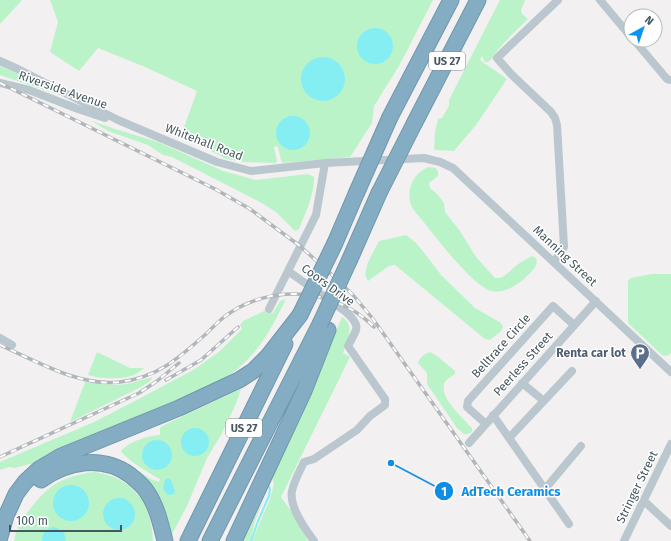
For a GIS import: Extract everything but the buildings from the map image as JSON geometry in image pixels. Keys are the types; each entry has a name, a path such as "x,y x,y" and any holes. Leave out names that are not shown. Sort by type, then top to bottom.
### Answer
{"highway":[{"name":"US 27","path":"188,541 335,243 390,117 451,0"},
{"name":"US 27","path":"210,541 324,327 347,265 379,194 478,0"},
{"path":"0,537 6,516 16,494 25,482 39,469 61,456 179,408 239,380 253,371 268,356 300,315"},
{"path":"234,541 304,391 324,327"},
{"path":"8,541 18,513 31,489 50,474 71,465 88,462 98,462 117,467 143,486 156,509 165,541"}],"street":[{"path":"554,262 564,247 557,125 551,112 511,74 497,58 558,0"},
{"path":"600,0 623,27"},
{"path":"641,48 667,79 671,80"},
{"name":"Whitehall Road","path":"0,62 18,69 118,120 217,162 251,171 325,163 424,158 440,162"},
{"name":"Riverside Avenue","path":"0,83 29,90 92,114 118,120"},
{"name":"Manning Street","path":"440,162 453,168 671,372"},
{"path":"269,309 316,215 325,163"},
{"name":"Coors Drive","path":"288,271 355,320 357,324 356,329 348,346 385,399 385,405 370,416 357,430 314,459 304,462 292,492 294,506 302,524 314,541"},
{"name":"Peerless Street","path":"469,443 596,301"},
{"name":"Belltrace Circle","path":"486,424 467,407 468,401 553,306 574,325"},
{"path":"0,338 12,345"},
{"path":"509,438 572,371"},
{"path":"522,383 544,401"},
{"path":"493,415 569,524"},
{"name":"Stringer Street","path":"624,541 671,444"},
{"path":"545,489 581,446"},
{"path":"644,501 671,526"}],"green space":[{"path":"0,0 22,0 0,24"},
{"path":"50,0 433,0 399,66 374,106 372,123 350,157 283,163 278,147 276,146 274,147 277,161 275,163 244,162 227,159 181,136 197,91 145,67 98,48 79,71 50,52 58,22"},
{"path":"500,0 525,0 521,10 522,14 528,19 503,44 492,59 485,62 482,56 480,60 507,79 476,125 454,151 434,150 435,132 438,119 442,118 449,106 449,100"},
{"path":"0,66 33,80 57,94 0,75"},
{"path":"92,121 158,142 223,171 256,180 308,174 314,177 311,197 299,229 295,231 276,212 260,202 172,157 163,155 148,145 108,131"},
{"path":"428,167 436,168 438,172 438,176 429,183 430,188 444,203 445,212 460,231 476,257 495,278 499,278 505,276 519,264 532,256 536,258 537,261 534,269 525,278 506,290 497,292 492,291 475,280 455,260 411,205 409,193 412,183 418,174"},
{"path":"406,235 415,242 441,275 475,308 501,323 503,327 501,331 490,340 485,339 395,265 389,266 368,281 366,277 367,267 379,241"},
{"path":"652,274 671,274 671,353 667,356 662,355 628,323 628,281 631,278"},
{"path":"286,299 262,342 250,357 233,373 195,393 130,420 41,461 15,468 9,467 0,470 0,462 92,423 195,369 220,351 242,329 240,325 243,321 264,311 273,313 280,301"},
{"path":"342,317 349,325 350,329 343,353 350,357 281,497 294,515 308,541 252,541 270,499 274,484 272,478 299,420"},
{"path":"97,352 130,368 144,368 131,376 119,378 106,378 88,375"},
{"path":"430,352 455,371 455,374 445,382 445,394 452,407 472,428 472,432 468,434 464,434 457,428 427,384 427,373 418,363 422,356"},
{"path":"153,377 149,382 139,388 70,422 85,382 115,385 127,384"},
{"path":"241,389 235,406 221,435 207,458 187,506 171,536 162,500 158,493 148,482 111,458 123,461 151,479 159,482 160,479 124,455 121,451 124,447 139,440 160,435 160,428 162,426"},
{"path":"94,472 119,480 129,486 137,494 149,515 153,541 14,541 16,532 22,532 17,528 32,506 48,490 67,478"},
{"path":"265,497 256,518 250,541 243,541"}],"water":[{"path":"375,28 385,31 390,36 393,46 390,56 385,61 375,64 365,61 360,56 357,46 360,36 365,31"},
{"path":"319,57 327,57 332,58 339,63 344,70 344,88 339,95 332,100 319,101 311,98 304,91 301,83 301,75 304,67 311,60"},
{"path":"290,116 296,116 305,121 309,127 309,139 305,145 296,150 290,150 281,145 276,136 276,130 281,121"},
{"path":"195,428 205,432 209,442 205,452 195,456 185,452 181,442 185,432"},
{"path":"157,440 163,441 171,449 171,461 163,469 157,470 151,469 143,461 142,455 143,449 151,441"},
{"path":"168,478 171,480 175,491 174,494 168,495 163,489 165,480"},
{"path":"75,485 84,490 88,496 88,510 84,516 75,521 67,521 58,516 54,510 53,499 58,490 64,486"},
{"path":"116,498 122,498 132,505 135,514 134,520 128,527 122,530 116,530 106,523 103,517 103,511 110,501"},
{"path":"53,527 64,532 66,541 42,541 45,532"}],"waterway":[{"path":"251,541 269,496 270,489 268,485"}],"railway":[{"path":"0,83 215,189 250,209 300,246 353,295 373,319 530,541"},
{"path":"0,345 43,365 74,377 105,383 120,382 146,376 157,371 187,351 224,317 242,306 261,299 281,295 301,294 321,297 340,304 358,314 374,327"},
{"path":"166,380 201,360 238,327"},
{"path":"0,457 139,393 179,363"}],"place":[{"name":"Renta car lot","path":"640,370"},
{"name":"AdTech Ceramics","path":"391,463"}]}
